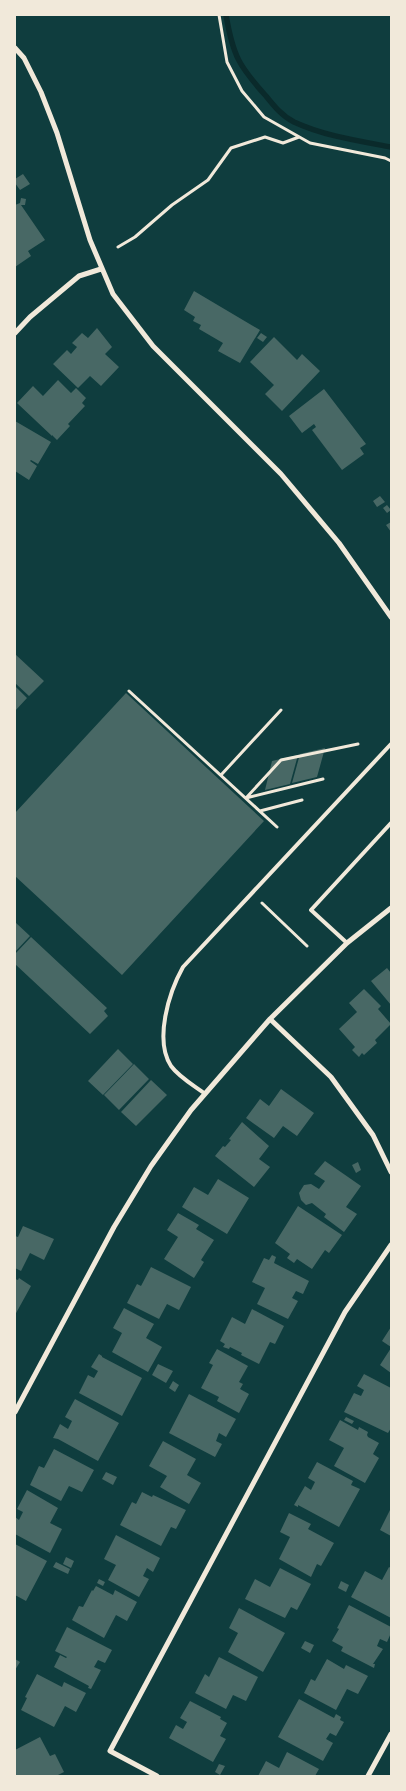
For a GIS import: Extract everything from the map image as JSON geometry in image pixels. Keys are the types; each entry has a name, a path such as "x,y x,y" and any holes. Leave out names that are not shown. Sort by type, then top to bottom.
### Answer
{"street":[{"path":"15,48 24,58 58,132 90,240 113,294 153,346 281,474 339,543 391,617"},
{"path":"15,332 79,276 101,269"},
{"path":"15,1412 114,1227 151,1166 204,1093 270,1019 347,943 391,908"},
{"path":"270,1019 331,1076 373,1135 391,1172"},
{"path":"157,1776 110,1751 345,1312 391,1245"},
{"path":"368,1776 391,1734"}],"lane":[{"path":"204,1093 171,1066 163,1046 163,1033 176,979 183,967 390,746"},
{"path":"347,943 311,910 391,823"}],"path":[{"path":"219,15 227,62 242,91 264,117 310,143 385,158 391,161"},
{"path":"118,247 135,237 172,205 208,180 231,148 265,137 283,144 299,136"},
{"path":"129,691 277,827"},
{"path":"221,775 281,710"},
{"path":"246,798 281,760 358,744"},
{"path":"246,798 323,779"},
{"path":"260,811 302,800"},
{"path":"262,903 306,946"}],"building":[{"path":"23,174 30,184 20,190 15,183 15,179"},
{"path":"21,198 26,199 25,205 21,205 45,240 28,251 31,256 15,267 15,205 20,203"},
{"path":"194,291 260,330 240,363 218,351 223,343 199,329 201,325 193,321 195,317 184,310"},
{"path":"97,328 112,347 105,354 119,367 101,386 90,376 78,388 53,364 67,350 71,354 77,347 72,343 82,333 88,338"},
{"path":"261,333 267,337 263,342 257,338"},
{"path":"274,337 297,360 302,354 320,371 282,411 265,394 274,385 250,362"},
{"path":"58,380 71,393 76,388 86,398 82,403 85,406 68,424 70,426 57,440 17,403 33,386 43,396"},
{"path":"324,389 366,444 360,448 364,454 342,470 312,430 316,427 314,424 302,433 289,416"},
{"path":"15,421 51,442 38,464 30,461 37,466 29,480 15,471"},
{"path":"380,496 385,502 377,507 373,501"},
{"path":"387,505 391,510 387,513 383,508"},
{"path":"391,522 391,532 386,525"},
{"path":"15,654 44,681 29,696 15,683"},
{"path":"15,686 27,698 15,711"},
{"path":"126,693 264,821 122,975 15,876 15,813"},
{"path":"325,748 317,777 292,783 300,754"},
{"path":"298,755 290,784 265,790 272,761"},
{"path":"15,922 30,936 15,952"},
{"path":"31,937 107,1008 104,1011 108,1016 90,1034 15,964 15,954"},
{"path":"387,968 391,973 391,1005 371,981"},
{"path":"364,989 381,1006 378,1009 391,1024 375,1040 377,1043 359,1057 352,1050 355,1047 339,1029 357,1012 349,1003"},
{"path":"118,1049 133,1064 103,1095 88,1081"},
{"path":"134,1064 149,1079 119,1110 104,1095"},
{"path":"151,1080 167,1095 136,1126 121,1112"},
{"path":"281,1089 314,1113 297,1136 283,1126 274,1138 246,1118 260,1099 269,1106"},
{"path":"242,1122 269,1146 259,1159 270,1167 254,1187 215,1156 231,1140 229,1139"},
{"path":"325,1161 361,1186 346,1207 357,1214 344,1232 324,1217 326,1214 312,1203 306,1205 301,1200 299,1193 304,1185 311,1184 319,1189 325,1181 314,1174"},
{"path":"358,1162 361,1170 356,1173 352,1165"},
{"path":"218,1179 249,1198 227,1234 182,1207 194,1187 208,1195"},
{"path":"298,1206 342,1235 329,1253 325,1250 312,1269 297,1259 294,1263 287,1258 290,1254 275,1243"},
{"path":"178,1213 199,1225 196,1229 214,1240 201,1260 204,1262 194,1278 164,1259 178,1237 167,1230"},
{"path":"23,1226 54,1239 44,1260 30,1253 21,1271 15,1268 15,1236 18,1237"},
{"path":"272,1255 276,1257 274,1263 309,1281 303,1294 296,1291 292,1298 298,1301 288,1319 257,1304 265,1288 252,1282 264,1258 269,1260"},
{"path":"151,1267 191,1287 179,1310 167,1304 159,1319 127,1303 137,1284 141,1286"},
{"path":"19,1278 31,1286 15,1315 15,1279 18,1280"},
{"path":"124,1308 154,1324 146,1338 162,1347 148,1372 112,1352 122,1333 113,1328"},
{"path":"252,1309 284,1326 275,1344 270,1342 259,1364 230,1347 229,1349 223,1347 225,1344 220,1341 232,1317 245,1324"},
{"path":"391,1327 391,1347 382,1341"},
{"path":"391,1348 391,1373 380,1365"},
{"path":"217,1349 248,1366 239,1382 243,1384 240,1389 249,1394 239,1413 217,1401 219,1397 201,1388 213,1365 209,1363"},
{"path":"99,1354 142,1378 122,1416 79,1393 88,1375 94,1378 98,1371 91,1367"},
{"path":"158,1364 173,1371 166,1383 152,1375"},
{"path":"364,1374 391,1388 391,1428 388,1433 344,1412 354,1393 361,1396 364,1390 357,1386"},
{"path":"173,1381 179,1385 175,1392 169,1388"},
{"path":"189,1394 236,1419 226,1437 219,1433 216,1441 222,1444 215,1457 169,1433"},
{"path":"75,1399 119,1423 98,1461 53,1438 60,1424 68,1429 72,1421 65,1417"},
{"path":"346,1417 354,1421 352,1424 344,1420"},
{"path":"340,1420 358,1430 359,1427 368,1432 368,1437 379,1443 373,1454 379,1458 365,1483 334,1466 344,1448 329,1440"},
{"path":"163,1441 196,1459 187,1475 201,1483 189,1504 160,1487 167,1476 149,1466"},
{"path":"54,1449 94,1470 82,1492 69,1486 61,1501 30,1485 39,1466 44,1468"},
{"path":"317,1462 353,1481 351,1485 360,1489 339,1527 298,1505 298,1507 294,1505 305,1486 311,1490 315,1482 308,1478"},
{"path":"106,1472 117,1477 113,1485 102,1479"},
{"path":"27,1490 58,1508 50,1523 62,1529 50,1553 15,1534 15,1517 19,1520 23,1512 17,1509"},
{"path":"142,1492 186,1510 176,1529 171,1527 161,1546 120,1525 132,1502 136,1504"},
{"path":"391,1508 391,1536 380,1530"},
{"path":"289,1513 311,1524 308,1529 334,1543 321,1566 317,1564 311,1577 279,1559 290,1537 280,1532"},
{"path":"116,1535 160,1558 153,1572 147,1568 143,1576 149,1579 139,1597 108,1580 116,1565 104,1559"},
{"path":"15,1544 47,1561 26,1601 15,1595"},
{"path":"66,1557 74,1561 71,1568 63,1564"},
{"path":"56,1562 70,1569 68,1574 53,1567"},
{"path":"389,1567 391,1568 391,1618 351,1597 365,1571 382,1580"},
{"path":"280,1568 311,1584 297,1610 291,1607 285,1618 245,1599 255,1579 270,1587"},
{"path":"99,1579 105,1582 103,1586 97,1583"},
{"path":"341,1581 349,1585 346,1592 338,1588"},
{"path":"96,1586 113,1595 115,1590 137,1602 127,1621 116,1615 104,1638 72,1620 79,1606 83,1607"},
{"path":"349,1605 391,1627 391,1633 387,1642 380,1639 377,1646 383,1649 373,1664 375,1664 374,1668 341,1651 343,1647 332,1641"},
{"path":"239,1608 285,1633 263,1672 228,1652 238,1633 229,1628"},
{"path":"67,1627 112,1650 105,1663 98,1660 94,1667 101,1670 91,1689 88,1688 89,1686 54,1667 60,1655 67,1657 55,1651"},
{"path":"305,1641 314,1645 310,1653 301,1648"},
{"path":"219,1657 258,1677 246,1701 233,1695 226,1709 195,1693 205,1674 209,1677"},
{"path":"15,1659 20,1662 15,1670"},
{"path":"327,1659 344,1669 346,1665 368,1676 358,1694 347,1689 336,1710 304,1693 311,1679 315,1681"},
{"path":"37,1674 62,1687 64,1682 86,1693 76,1712 65,1706 54,1727 21,1710 27,1698 25,1697"},
{"path":"299,1699 334,1718 336,1714 344,1722 336,1736 330,1733 326,1739 333,1743 323,1761 278,1737"},
{"path":"190,1701 221,1717 220,1719 227,1723 220,1736 226,1739 213,1762 169,1738 176,1725 183,1729 187,1722 180,1718"},
{"path":"40,1737 50,1756 55,1754 64,1772 56,1776 15,1776 15,1750"},
{"path":"287,1752 319,1769 315,1776 258,1776 266,1761 279,1768"},
{"path":"219,1764 225,1766 220,1775 215,1772"}],"waterway":[{"path":"226,15 231,41 238,60 249,76 286,117 305,127 329,134 391,147"}]}
